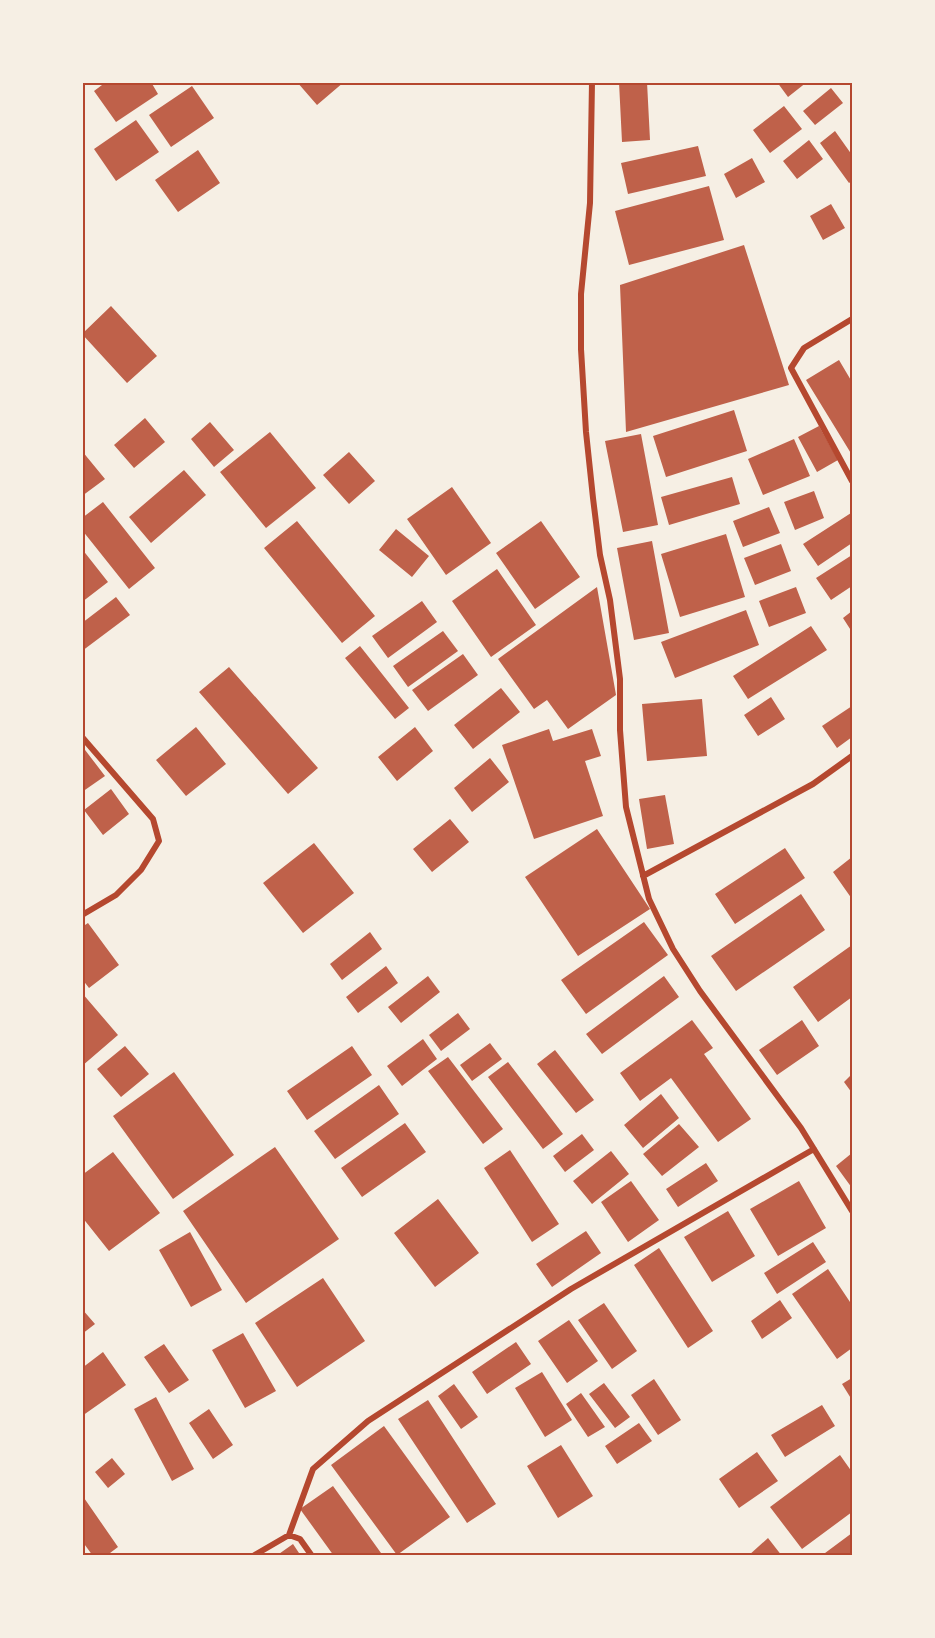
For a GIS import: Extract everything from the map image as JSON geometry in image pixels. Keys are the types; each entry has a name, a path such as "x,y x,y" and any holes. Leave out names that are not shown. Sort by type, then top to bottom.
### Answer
{"street":[{"path":"592,82 590,202 581,294 581,349 586,432 600,555 610,600 620,679 620,730 626,807 649,898 673,949 700,991 801,1128 852,1211"},
{"path":"852,319 804,348 791,368 852,481"},
{"path":"82,737 153,819 159,841 141,870 116,895 82,915"},
{"path":"643,876 813,784 852,756"},
{"path":"253,1556 290,1535 313,1469 368,1421 572,1289 814,1149"},
{"path":"290,1535 300,1539 312,1556"}],"building":[{"path":"106,82 151,82 158,94 116,122 94,91"},
{"path":"297,82 344,82 317,105"},
{"path":"619,82 647,82 650,140 622,142"},
{"path":"777,82 807,82 788,97"},
{"path":"192,86 214,118 171,147 149,115"},
{"path":"831,88 843,103 815,125 803,111"},
{"path":"784,106 802,129 770,153 753,130"},
{"path":"136,120 159,152 116,181 94,149"},
{"path":"835,131 852,155 852,181 849,183 820,143"},
{"path":"809,140 823,159 797,179 783,161"},
{"path":"698,146 706,176 628,194 621,163"},
{"path":"198,150 220,183 178,212 155,180"},
{"path":"752,158 765,182 736,198 724,174"},
{"path":"709,186 724,240 629,265 615,211"},
{"path":"831,204 845,228 823,240 810,216"},
{"path":"744,245 789,385 626,432 620,285"},
{"path":"111,306 157,356 127,383 82,334"},
{"path":"839,360 852,382 852,455 806,380"},
{"path":"734,410 747,451 666,477 653,436"},
{"path":"145,418 165,442 134,468 114,445"},
{"path":"210,422 234,450 214,467 191,439"},
{"path":"819,426 838,460 817,472 798,437"},
{"path":"270,432 316,488 266,528 220,472"},
{"path":"641,434 658,525 623,532 605,441"},
{"path":"794,439 810,476 763,495 748,459"},
{"path":"82,451 105,479 82,496"},
{"path":"349,452 375,481 349,504 323,475"},
{"path":"184,470 206,495 151,543 129,517"},
{"path":"732,477 740,504 669,525 661,497"},
{"path":"452,487 491,543 446,575 407,519"},
{"path":"814,491 824,518 795,530 784,502"},
{"path":"103,502 155,568 129,589 82,530 82,518"},
{"path":"769,507 780,533 743,547 733,521"},
{"path":"851,513 852,543 818,566 803,544"},
{"path":"297,521 375,616 342,643 264,548"},
{"path":"541,521 580,577 535,609 496,553"},
{"path":"396,529 429,556 412,577 379,550"},
{"path":"726,534 745,597 680,617 661,554"},
{"path":"652,541 669,633 634,640 617,548"},
{"path":"781,544 791,571 755,585 744,558"},
{"path":"82,549 108,582 82,602"},
{"path":"852,555 852,586 831,600 816,578"},
{"path":"497,569 536,625 491,657 452,601"},
{"path":"597,587 616,695 568,729 547,700 534,709 498,659"},
{"path":"796,587 806,613 769,627 759,601"},
{"path":"116,597 130,615 82,651 82,623"},
{"path":"422,601 437,622 388,658 372,636"},
{"path":"746,610 759,645 675,678 661,642"},
{"path":"852,611 852,632 843,618"},
{"path":"811,626 827,650 748,699 733,676"},
{"path":"443,631 458,651 408,687 393,666"},
{"path":"360,646 409,708 395,719 345,658"},
{"path":"463,654 478,675 428,711 412,690"},
{"path":"229,667 318,768 288,794 199,692"},
{"path":"501,688 520,712 473,749 454,725"},
{"path":"771,697 785,719 758,736 744,715"},
{"path":"702,699 707,756 647,761 642,704"},
{"path":"852,706 852,737 837,748 822,726"},
{"path":"196,727 226,764 186,796 156,760"},
{"path":"415,727 433,751 397,781 378,757"},
{"path":"549,729 553,741 592,729 601,756 585,761 603,816 534,839 502,745"},
{"path":"82,746 105,776 82,792"},
{"path":"490,758 509,782 472,812 454,788"},
{"path":"111,789 129,814 103,835 84,810"},
{"path":"665,795 674,844 647,849 639,799"},
{"path":"450,819 469,842 432,872 413,849"},
{"path":"597,829 650,909 578,956 525,877"},
{"path":"314,843 354,893 303,933 263,883"},
{"path":"785,848 805,878 735,924 715,894"},
{"path":"852,857 852,899 833,872"},
{"path":"801,894 825,930 736,991 711,956"},
{"path":"644,922 668,955 586,1014 561,980"},
{"path":"88,923 119,965 89,988 82,979 82,927"},
{"path":"370,932 382,949 342,980 330,964"},
{"path":"852,945 852,997 818,1022 793,987"},
{"path":"386,966 398,983 358,1013 346,997"},
{"path":"428,976 440,992 401,1023 388,1007"},
{"path":"664,976 679,997 602,1054 586,1034"},
{"path":"82,993 118,1035 82,1066"},
{"path":"458,1013 470,1029 441,1051 429,1035"},
{"path":"692,1020 713,1048 704,1054 751,1119 718,1142 671,1078 640,1101 620,1073"},
{"path":"802,1020 819,1046 777,1075 759,1050"},
{"path":"423,1039 437,1059 402,1086 387,1066"},
{"path":"490,1043 502,1059 472,1081 460,1065"},
{"path":"125,1046 149,1074 121,1097 97,1069"},
{"path":"352,1046 372,1075 307,1120 287,1091"},
{"path":"555,1050 594,1100 576,1113 537,1064"},
{"path":"448,1057 503,1129 483,1144 428,1071"},
{"path":"508,1062 563,1134 543,1149 488,1077"},
{"path":"174,1072 234,1155 173,1199 113,1116"},
{"path":"852,1074 852,1093 844,1082"},
{"path":"379,1085 399,1114 335,1159 314,1131"},
{"path":"661,1094 679,1118 643,1148 624,1125"},
{"path":"405,1123 426,1152 362,1197 341,1168"},
{"path":"679,1124 699,1147 662,1176 643,1154"},
{"path":"582,1134 594,1150 565,1172 553,1156"},
{"path":"275,1147 339,1239 246,1303 183,1211"},
{"path":"510,1150 559,1224 532,1242 484,1168"},
{"path":"611,1151 629,1174 592,1204 573,1181"},
{"path":"113,1152 160,1213 109,1251 82,1217 82,1175"},
{"path":"852,1153 852,1188 836,1166"},
{"path":"706,1163 718,1181 678,1207 666,1189"},
{"path":"631,1181 659,1220 628,1242 601,1202"},
{"path":"799,1181 826,1228 778,1256 750,1209"},
{"path":"438,1199 479,1253 435,1287 394,1233"},
{"path":"728,1211 755,1256 712,1282 684,1237"},
{"path":"586,1231 601,1253 552,1287 536,1264"},
{"path":"190,1232 222,1290 191,1307 159,1250"},
{"path":"813,1242 826,1262 777,1294 764,1273"},
{"path":"659,1248 713,1331 688,1348 634,1265"},
{"path":"828,1269 852,1305 852,1348 837,1359 792,1294"},
{"path":"323,1278 365,1341 297,1387 255,1323"},
{"path":"780,1300 792,1318 762,1339 751,1321"},
{"path":"604,1303 637,1351 612,1369 578,1320"},
{"path":"82,1309 95,1324 82,1334"},
{"path":"569,1320 598,1361 567,1383 538,1341"},
{"path":"243,1333 276,1391 245,1408 212,1350"},
{"path":"516,1342 531,1364 487,1394 472,1372"},
{"path":"164,1344 189,1380 169,1393 144,1357"},
{"path":"103,1352 126,1385 82,1416 82,1368"},
{"path":"542,1372 572,1420 545,1437 515,1388"},
{"path":"852,1378 852,1400 842,1384"},
{"path":"654,1379 681,1420 658,1435 631,1395"},
{"path":"604,1383 630,1417 615,1428 589,1394"},
{"path":"454,1384 478,1417 461,1429 438,1396"},
{"path":"581,1393 605,1427 588,1437 566,1404"},
{"path":"156,1397 194,1469 172,1481 134,1409"},
{"path":"428,1400 496,1504 467,1523 398,1419"},
{"path":"822,1405 835,1426 785,1457 771,1435"},
{"path":"209,1409 233,1445 213,1459 189,1423"},
{"path":"639,1423 652,1441 617,1464 605,1446"},
{"path":"384,1426 450,1517 397,1555 331,1465"},
{"path":"561,1445 593,1496 558,1518 527,1466"},
{"path":"757,1452 778,1481 739,1508 719,1479"},
{"path":"840,1455 852,1472 852,1512 802,1549 770,1507"},
{"path":"112,1458 125,1474 108,1488 95,1472"},
{"path":"333,1486 381,1553 377,1556 334,1556 300,1509"},
{"path":"82,1495 118,1547 106,1556 93,1556 82,1541"},
{"path":"852,1533 852,1556 821,1556"},
{"path":"768,1538 782,1556 748,1556"},
{"path":"293,1544 301,1556 276,1556"}]}
